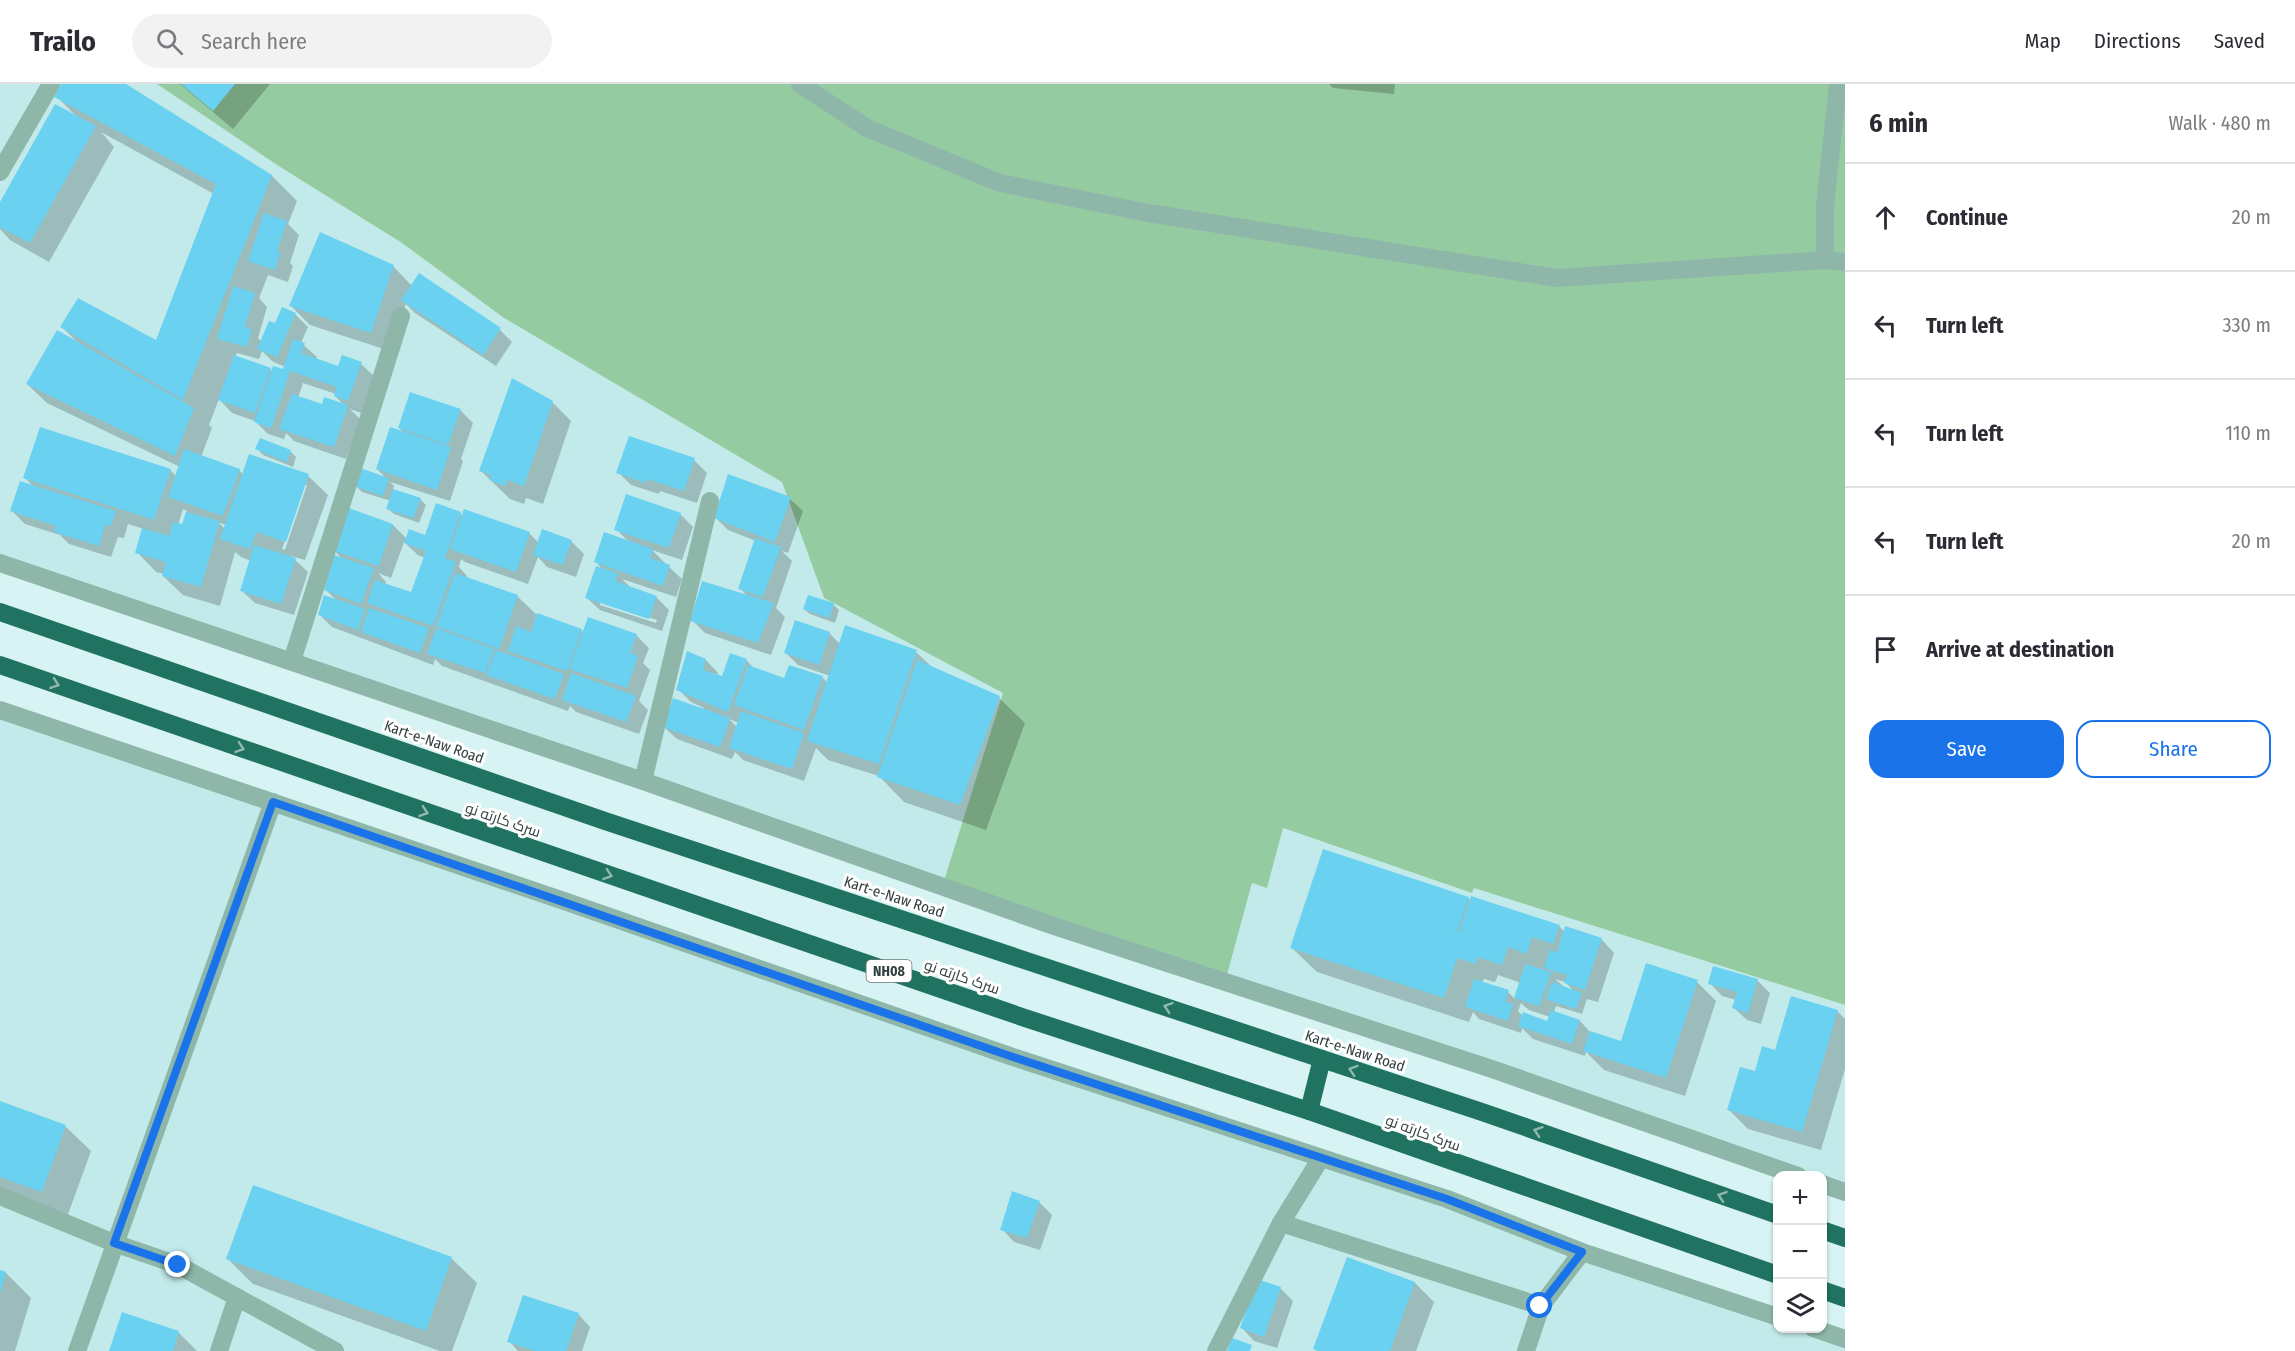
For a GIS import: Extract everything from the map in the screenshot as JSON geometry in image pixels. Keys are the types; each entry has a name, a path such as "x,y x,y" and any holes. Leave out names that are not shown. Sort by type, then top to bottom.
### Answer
{"highway":[{"name":"Kart-e-Naw Road","path":"0,612 594,817 1482,1112 1773,1213"},
{"name":"سرک کارته نو","path":"0,665 1025,1018 1310,1111 1773,1273"},
{"path":"1310,1111 1322,1059"},
{"path":"1827,1232 1845,1238"},
{"path":"1827,1292 1845,1298"}],"street":[{"path":"0,172 51,84"},
{"path":"800,84 867,128 1000,183 1148,213 1557,278 1825,260 1845,262"},
{"path":"1825,260 1825,206 1838,84"},
{"path":"292,661 401,316"},
{"path":"642,781 710,501"},
{"path":"0,563 642,781 1032,918 1492,1069 1784,1171"},
{"path":"0,710 999,1052 1447,1199 1582,1252 1773,1315"},
{"path":"77,1351 273,802"},
{"path":"1216,1351 1281,1222 1321,1158"},
{"path":"1827,1186 1845,1192"},
{"path":"0,1196 114,1243 178,1265 335,1351"},
{"path":"1281,1222 1540,1306"},
{"path":"1526,1351 1540,1306 1582,1252"},
{"path":"219,1351 237,1297"},
{"path":"1826,1333 1845,1339"}],"shaded area":[{"path":"0,84 157,84 277,165 402,243 504,318 783,482 824,598 1004,693 942,887 0,563"},
{"path":"0,710 1773,1316 1773,1333 1826,1333 1845,1339 1845,1351 0,1351"},
{"path":"1282,828 1472,893 1474,888 1845,1005 1845,1192 1827,1179 1827,1171 1786,1171 1225,982 1252,883 1267,888"}],"green space":[{"path":"157,84 1845,84 1845,1005 1474,888 1472,893 1283,828 1267,888 1252,883 1225,982 942,887 1003,693 824,598 782,482 504,318 402,243 277,165"}],"building":[{"path":"61,84 126,84 272,175 183,400 60,327 78,298 156,340 216,184 54,97"},
{"path":"181,84 235,84 213,111"},
{"path":"55,104 96,126 30,243 0,227 0,202"},
{"path":"264,213 287,221 277,251 281,252 275,270 248,261"},
{"path":"320,232 394,265 371,333 289,306"},
{"path":"419,273 501,328 483,355 401,300"},
{"path":"233,286 255,293 245,327 252,330 247,347 217,339"},
{"path":"282,307 296,313 277,357 257,349 269,321 275,323"},
{"path":"57,330 194,408 175,456 26,384"},
{"path":"293,339 305,343 301,353 338,366 342,355 362,362 348,401 334,396 337,387 290,371 271,428 254,422 273,366 283,369"},
{"path":"234,355 271,368 255,413 218,400"},
{"path":"512,378 553,401 524,486 507,480 505,486 489,480 491,475 479,471"},
{"path":"410,392 461,409 448,445 398,428"},
{"path":"292,394 322,404 324,397 348,405 334,447 279,429"},
{"path":"40,427 171,469 154,520 23,478"},
{"path":"390,427 451,447 437,490 376,469"},
{"path":"629,436 695,458 684,491 647,479 646,483 616,473"},
{"path":"260,438 291,450 287,462 255,449"},
{"path":"184,449 240,469 223,516 168,497"},
{"path":"249,454 309,474 286,542 256,532 250,549 220,539"},
{"path":"360,468 389,478 383,496 354,486"},
{"path":"728,474 791,497 775,542 714,518"},
{"path":"20,481 116,511 111,526 105,525 99,546 54,532 56,526 10,511"},
{"path":"393,489 421,498 413,518 386,509"},
{"path":"626,494 681,513 669,548 614,530"},
{"path":"436,503 461,512 445,558 456,562 433,626 367,603 375,580 411,592 426,551 404,543 409,529 425,535"},
{"path":"346,507 393,524 379,566 331,550"},
{"path":"464,509 530,532 516,572 450,549"},
{"path":"186,512 220,521 201,587 162,576 166,562 135,553 142,528 169,536 173,522 182,524"},
{"path":"542,529 572,540 563,565 533,555"},
{"path":"604,532 653,549 650,558 670,565 663,586 594,562"},
{"path":"755,538 781,547 763,597 738,589"},
{"path":"254,545 296,558 281,604 240,591"},
{"path":"334,555 374,568 361,604 324,590"},
{"path":"596,566 618,573 615,581 657,596 649,619 585,598"},
{"path":"455,573 518,595 499,649 436,626"},
{"path":"702,581 774,603 758,643 690,621"},
{"path":"324,595 365,609 358,630 318,615"},
{"path":"808,595 834,603 829,618 803,609"},
{"path":"369,608 429,628 420,653 361,632"},
{"path":"537,613 582,629 567,671 508,651 516,626 531,632"},
{"path":"588,617 637,634 630,653 638,656 627,688 569,669"},
{"path":"795,620 830,632 819,665 784,653"},
{"path":"845,625 917,650 879,764 807,741"},
{"path":"436,628 494,649 485,673 427,654"},
{"path":"496,650 564,674 555,699 486,675"},
{"path":"687,651 706,659 703,670 722,676 730,653 747,659 728,712 676,690"},
{"path":"917,660 1000,696 960,805 877,777"},
{"path":"748,665 784,678 789,665 823,676 804,730 734,705"},
{"path":"571,673 636,696 626,722 562,700"},
{"path":"673,698 730,718 720,747 662,727"},
{"path":"741,711 804,733 792,769 729,748"},
{"path":"1323,849 1469,897 1458,929 1454,928 1466,933 1460,929 1471,896 1560,925 1553,944 1532,937 1527,954 1508,947 1502,965 1478,957 1476,964 1457,958 1444,998 1290,948"},
{"path":"1565,926 1602,938 1585,990 1564,983 1567,975 1544,968 1550,950 1557,952"},
{"path":"1646,963 1698,980 1666,1078 1583,1051 1590,1031 1621,1041"},
{"path":"1525,964 1551,972 1539,1006 1514,998"},
{"path":"1713,966 1758,979 1748,1013 1732,1008 1737,992 1708,984"},
{"path":"1474,979 1509,990 1505,1002 1513,1004 1508,1021 1465,1007"},
{"path":"1552,982 1582,993 1576,1009 1546,999"},
{"path":"1791,996 1838,1010 1802,1132 1727,1110 1740,1067 1755,1071 1762,1046 1775,1050"},
{"path":"1551,1010 1580,1020 1572,1044 1518,1026 1523,1012 1547,1021"},
{"path":"0,1101 66,1125 42,1192 0,1177"},
{"path":"253,1185 452,1257 426,1331 226,1259"},
{"path":"1012,1191 1040,1201 1027,1238 1000,1230"},
{"path":"1347,1257 1415,1282 1390,1351 1318,1351 1313,1349"},
{"path":"0,1270 6,1272 1,1291 0,1291"},
{"path":"1257,1279 1281,1287 1264,1337 1240,1328"},
{"path":"523,1295 579,1313 566,1351 535,1351 507,1342"},
{"path":"122,1312 179,1331 173,1351 109,1351"},
{"path":"1232,1338 1252,1345 1250,1351 1227,1351"}],"route":[{"path":"178,1265 114,1243 273,802 1010,1056 1447,1199 1582,1252 1540,1306"}]}
